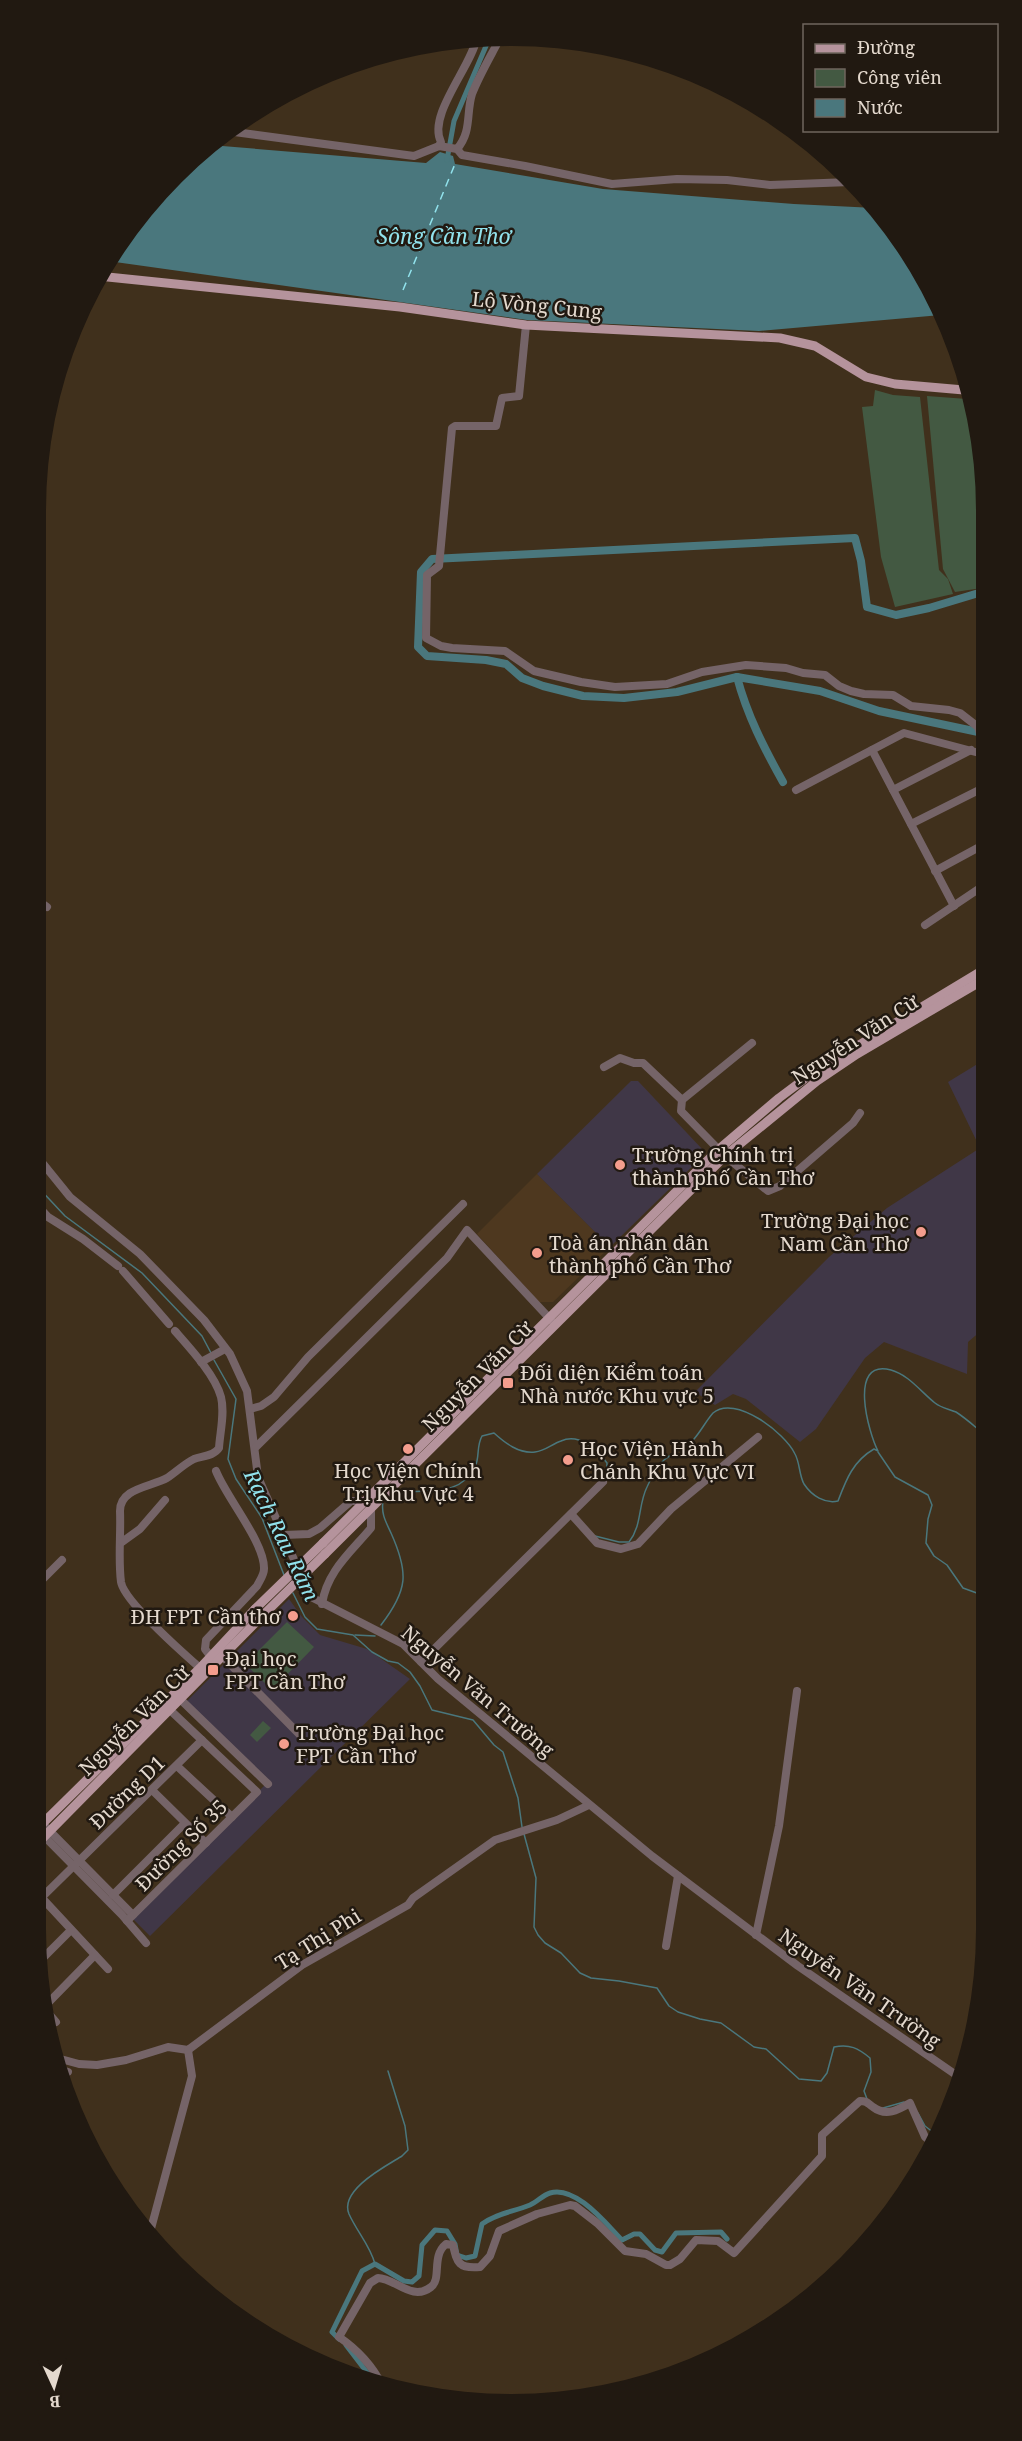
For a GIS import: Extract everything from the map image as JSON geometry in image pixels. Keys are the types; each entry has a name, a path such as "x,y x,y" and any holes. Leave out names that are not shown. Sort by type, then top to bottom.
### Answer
{"main road":[{"name":"Lộ Vòng Cung","path":"110,277 400,307 526,325 780,338 814,346 866,377 895,384 960,390"},
{"name":"Nguyễn Văn Cừ","path":"814,1078 976,974"},
{"name":"Nguyễn Văn Cừ","path":"46,1818 167,1707 180,1699 325,1554 369,1504 778,1098 976,984"},
{"name":"Nguyễn Văn Cừ","path":"47,1834 167,1707 255,1609 323,1543 369,1504"}],"street":[{"path":"457,149 470,121 471,96 495,47"},
{"path":"441,146 437,130 442,114 475,48"},
{"path":"241,133 414,156 441,146 457,149 462,155 612,184 677,179 727,180 770,185 838,182"},
{"path":"526,325 519,396 502,398 498,425 453,427 439,566 427,575 424,633 426,638 441,646 496,649 511,654 534,671 580,682 615,687 660,685 702,672 746,665 786,668 803,673 825,675 851,691 864,694 887,694 896,696 911,706 955,711 976,725"},
{"path":"796,790 906,733 976,752"},
{"path":"872,750 954,906"},
{"path":"893,790 971,750"},
{"path":"911,824 976,792"},
{"path":"935,871 976,849"},
{"path":"925,925 976,891"},
{"path":"752,1043 682,1100 680,1105 682,1115 761,1186 770,1191 780,1186 853,1123 860,1113"},
{"path":"604,1067 620,1058 643,1064 682,1100"},
{"name":"Nguyễn Văn Trường","path":"46,1167 70,1197 140,1254 204,1320 247,1391 256,1447 258,1477 306,1587 313,1598 404,1644 438,1679 678,1876 756,1935 953,2073"},
{"path":"250,1409 261,1406 274,1397 308,1357 463,1204"},
{"path":"46,1216 73,1232 121,1268 169,1324"},
{"path":"256,1447 447,1258 466,1230 552,1321"},
{"path":"175,1331 202,1361 221,1397 218,1452 192,1460 166,1479 132,1492 121,1503 122,1582 125,1591 169,1640 200,1668"},
{"path":"202,1361 222,1350"},
{"path":"571,1514 597,1543 621,1549 638,1544 671,1509 758,1437"},
{"path":"211,1657 205,1649 206,1640 257,1586 264,1568 251,1532 221,1484 216,1471"},
{"path":"421,1662 603,1482"},
{"path":"122,1542 140,1529 165,1500"},
{"path":"284,1535 309,1534 320,1528 351,1501 369,1504 373,1523 371,1528 333,1572 326,1586 322,1604"},
{"path":"46,1573 62,1560"},
{"path":"222,1656 300,1735"},
{"path":"756,1935 779,1826 796,1691"},
{"path":"180,1699 268,1784"},
{"path":"167,1707 202,1740"},
{"name":"Đường D1","path":"46,1893 202,1740"},
{"name":"Đường Số 35","path":"130,1918 257,1792 202,1740"},
{"path":"177,1766 232,1818"},
{"path":"152,1790 206,1843"},
{"name":"Tạ Thị Phi","path":"188,2050 302,1965 408,1905 413,1898 495,1840 557,1820 589,1805"},
{"path":"113,1895 185,1823"},
{"path":"47,1834 130,1918"},
{"path":"76,1863 113,1895 146,1943"},
{"path":"666,1946 678,1876"},
{"path":"46,1907 108,1969"},
{"path":"47,1954 71,1930"},
{"path":"51,2000 95,1955"},
{"path":"65,2060 97,2065 115,2063 168,2048 188,2050 192,2076 152,2225"},
{"path":"376,2374 362,2355 339,2337 370,2283 375,2280 382,2278 409,2290 420,2291 430,2288 435,2281 438,2253 446,2244 453,2244 454,2256 459,2262 469,2268 480,2267 490,2256 499,2231 537,2214 570,2205 575,2206 597,2223 625,2251 646,2254 666,2265 680,2259 696,2240 718,2241 735,2253 822,2156 822,2135 860,2101 865,2101 876,2109 887,2112 899,2110 910,2103 926,2138"}],"shaded area":[{"name":"Trường Đại học Nam Cần Thơ","path":"976,1065 976,1140 948,1082"},
{"name":"Trường Chính trị thành phố Cần Thơ","path":"631,1081 638,1081 703,1150 703,1156 610,1247 537,1174"},
{"name":"Trường Đại học Nam Cần Thơ","path":"976,1151 976,1335 968,1342 967,1374 884,1342 865,1358 816,1429 800,1442 746,1399 733,1394 715,1405 695,1392 829,1257 887,1208"},
{"path":"537,1174 610,1247 553,1302 539,1302 477,1234"},
{"name":"Trường Đại học FPT Cần Thơ","path":"289,1599 302,1617 320,1635 367,1649 410,1679 150,1936 131,1917 265,1785 184,1704"}],"green space":[{"path":"875,390 893,395 920,397 939,570 948,579 953,594 895,607 881,557 862,407 873,406"},
{"path":"927,396 962,399 972,450 975,481 976,589 955,592 943,569"},
{"path":"287,1622 314,1647 272,1690 245,1664"},
{"path":"263,1721 271,1728 257,1742 250,1735"}],"water":[{"name":"Sông Cần Thơ","path":"223,146 426,163 440,152 453,156 455,164 603,189 862,207 897,253 932,316 759,331 527,320 119,263 142,228 162,205"}],"waterway":[{"path":"447,160 454,121 486,47"},
{"path":"976,594 896,615 867,607 861,561 855,538 432,559 421,572 418,647 427,656 486,660 506,664 522,678 583,696 624,698 677,692 737,677 820,691 879,711 976,732"},
{"path":"737,677 757,731 783,782"},
{"name":"Rạch Rau Răm","path":"46,1196 65,1216 142,1273 202,1336 211,1353"},
{"name":"Rạch Rau Răm","path":"214,1360 236,1399 228,1459 236,1479 262,1518 284,1575"},
{"path":"595,1536 629,1542 636,1529 644,1494 657,1469 664,1460 694,1439 713,1413 722,1408 734,1408 746,1412 758,1418 781,1436 795,1454 804,1484 815,1495 833,1502 838,1501 855,1465 874,1449 878,1451 870,1429 865,1400 865,1386 869,1375 877,1369 891,1370 904,1376 935,1403 956,1412 976,1428"},
{"path":"387,1499 396,1494 456,1486 467,1479 475,1467 482,1436 494,1433 513,1447 529,1452 542,1450 568,1439 581,1441 593,1448 607,1463 606,1480"},
{"path":"878,1452 895,1477 928,1495 932,1505 926,1543 934,1556 947,1565 963,1588 976,1593"},
{"path":"381,1625 390,1613 401,1591 403,1581 401,1559 384,1518 383,1502"},
{"name":"Rạch Rau Răm","path":"293,1593 305,1617 317,1629 353,1635 372,1652 388,1661 398,1663 410,1672 432,1710 473,1720 503,1752 518,1798 522,1827"},
{"path":"355,1635 375,1636"},
{"name":"Rạch Rau Răm","path":"524,1834 536,1878 534,1927 545,1943 561,1953 580,1973 591,1978 657,1988 669,2006 678,2012 721,2023 754,2047 766,2049 799,2079 821,2081 827,2073 834,2047 845,2046 858,2049 870,2058 871,2072 864,2091 867,2099"},
{"path":"375,2264 349,2214 348,2205 357,2188 408,2150 405,2126 388,2071"},
{"name":"Rạch Rau Răm","path":"883,2108 904,2102"},
{"name":"Rạch Rau Răm","path":"918,2113 925,2126 930,2130"},
{"path":"339,2339 332,2332 362,2271 375,2264 404,2281 412,2282 419,2276 422,2245 435,2230 447,2231 455,2244 457,2255 466,2258 475,2256 482,2224 499,2215 530,2205 550,2193 560,2192 580,2200 622,2240 634,2234 640,2234 655,2250 662,2252 676,2233 721,2232 727,2239"},
{"path":"346,2345 366,2371"}],"ferry route":[{"path":"403,290 455,164"}],"place":[{"name":"Trường Chính trị thành phố Cần Thơ","path":"620,1165"},
{"name":"Trường Đại học Nam Cần Thơ","path":"921,1232"},
{"name":"Toà án nhân dân thành phố Cần Thơ","path":"537,1253"},
{"name":"Đối diện Kiểm toán Nhà nước Khu vực 5","path":"508,1383"},
{"name":"Học Viện Chính Trị Khu Vực 4","path":"408,1449"},
{"name":"Học Viện Hành Chánh Khu Vực VI","path":"568,1460"},
{"name":"ĐH FPT Cần thơ","path":"293,1616"},
{"name":"Đại học FPT Cần Thơ","path":"213,1670"},
{"name":"Trường Đại học FPT Cần Thơ","path":"284,1744"}]}
